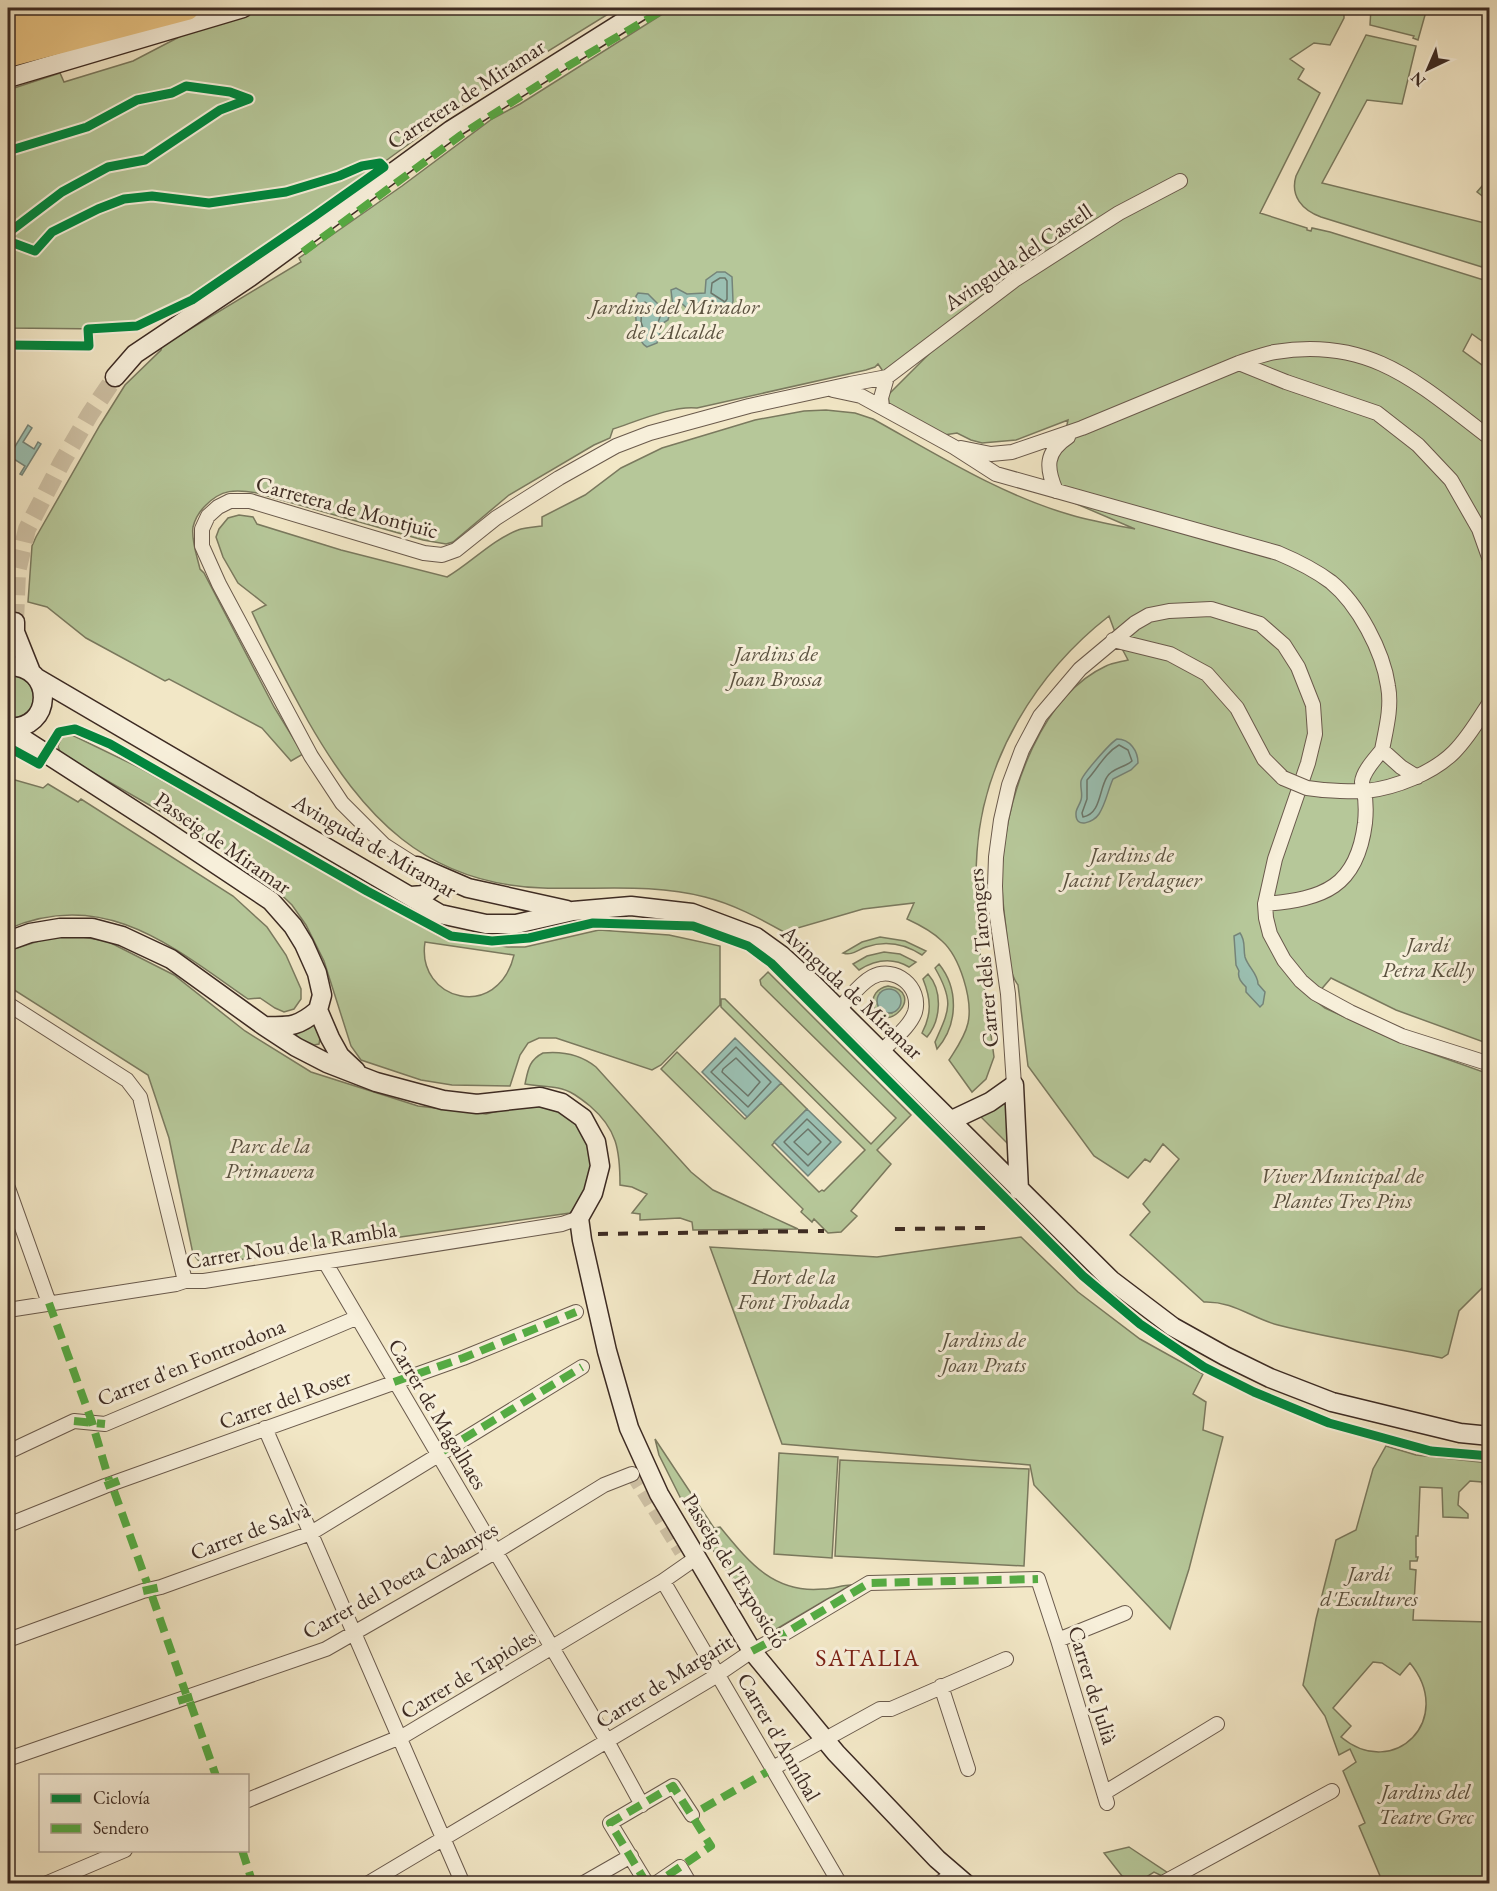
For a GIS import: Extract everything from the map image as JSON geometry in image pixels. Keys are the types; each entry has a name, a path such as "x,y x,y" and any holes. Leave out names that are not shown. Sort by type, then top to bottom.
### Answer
{"highway":[{"path":"8,14 37,8"},
{"path":"8,36 124,8"},
{"path":"8,55 187,8"}],"street":[{"path":"8,78 243,8"},
{"name":"Carretera de Miramar","path":"115,377 135,354 249,277 451,130 645,8"},
{"name":"Avinguda del Castell","path":"827,389 886,377 1016,279 1119,213 1180,181"},
{"path":"954,447 992,454 1012,452 1082,428 1239,363 1273,352 1305,349 1341,350 1383,363 1417,382 1490,438"},
{"path":"1239,363 1286,382 1377,413 1418,445 1451,480 1479,529 1490,560"},
{"path":"882,407 881,398 886,377"},
{"path":"827,389 861,396 954,447 996,474 1278,553 1306,566 1333,584 1360,615 1380,657 1388,687 1388,720 1382,750 1362,782 1365,822 1357,858 1346,878 1322,894 1301,900 1265,904"},
{"name":"Carretera de Montjuïc","path":"417,866 384,845 342,803 311,756 233,612 202,546 202,529 208,516 230,501 250,501 424,553 442,555 456,550 505,513 559,478 616,446 661,430 749,406 827,389"},
{"path":"1056,491 1049,471 1052,452 1060,442 1082,428"},
{"name":"Carrer dels Tarongers","path":"1014,1085 1008,994 996,910 995,886 996,856 1009,785 1023,750 1040,717 1080,669 1135,623 1149,615 1169,611 1211,609 1260,624 1284,645 1298,667 1313,705 1315,735 1308,763 1270,876 1265,904 1270,934 1284,960 1316,993 1350,1012 1402,1036 1490,1064"},
{"path":"12,634 43,694 35,716"},
{"path":"1113,640 1170,654 1208,674 1237,708 1264,759 1283,778 1307,788 1364,791 1383,788 1417,777 1453,753 1475,726 1490,702"},
{"name":"Avinguda de Miramar","path":"8,666 24,668 90,710 440,914 486,924 516,924 573,911 631,906 692,913 756,937 839,1009 1112,1280 1173,1327 1270,1378 1332,1402 1460,1433 1490,1436"},
{"name":"Avinguda de Miramar","path":"8,728 22,726 55,703 67,702 90,710"},
{"name":"Passeig de Miramar","path":"35,716 34,741 46,753"},
{"name":"Passeig de Miramar","path":"8,728 16,736 46,753 271,901 293,926 309,954 317,973 322,995 318,1010 330,1038 340,1056 361,1076 443,1100 477,1104 540,1097 562,1103 583,1118 596,1142 600,1166 593,1193 579,1218"},
{"path":"1382,750 1401,767 1417,777"},
{"path":"411,896 424,895 432,888 429,878 417,866"},
{"path":"417,866 468,888 573,911"},
{"path":"8,941 30,933 60,928 92,928 122,936 171,959 264,1026 304,1051 361,1076"},
{"path":"839,1009 866,981 874,976 883,973 893,974 910,985 915,994 914,1014 882,1051"},
{"path":"8,1004 127,1080 140,1097 185,1281"},
{"path":"264,1026 290,1028 304,1022 318,1010"},
{"path":"290,1028 289,1035 304,1051"},
{"path":"304,1051 329,1045 330,1038"},
{"path":"952,1120 990,1102 1014,1085"},
{"path":"1014,1085 1019,1190"},
{"path":"8,1188 49,1303"},
{"name":"Carrer Nou de la Rambla","path":"8,1310 562,1224 579,1218"},
{"name":"Passeig de l'Exposició","path":"579,1218 595,1303 629,1428 690,1554 752,1651 825,1741 952,1880"},
{"name":"Carrer de Magalhaes","path":"325,1262 394,1382 440,1453 642,1805"},
{"name":"Carrer del Roser","path":"8,1525 105,1486 463,1358 576,1312"},
{"name":"Carrer d'en Fontrodona","path":"8,1452 74,1421 105,1424 356,1318"},
{"name":"Carrer de Salvà","path":"8,1640 311,1533 582,1366"},
{"path":"265,1428 463,1884"},
{"name":"Carrer del Poeta Cabanyes","path":"8,1760 326,1649 495,1552 604,1485 632,1474"},
{"name":"Carrer de Tapioles","path":"249,1800 399,1738 663,1581 690,1554"},
{"name":"Carrer de Margarit","path":"367,1884 718,1675 752,1651 869,1583 1038,1579"},
{"name":"Carrer de Julià","path":"1038,1579 1105,1798 1217,1724"},
{"name":"Carrer d'Anníbal","path":"663,1581 840,1884"},
{"path":"1058,1640 1125,1613"},
{"path":"773,1768 880,1709 891,1709 1006,1659"},
{"path":"941,1686 968,1769"},
{"path":"647,1884 610,1823 673,1786 692,1815"},
{"path":"1161,1884 1332,1791"},
{"path":"45,1884 123,1852"},
{"path":"582,1884 630,1856"},
{"path":"655,1884 680,1868 690,1884"}],"green space":[{"path":"266,8 618,8 472,98 310,216 169,309 139,321 106,329 8,328 8,90 60,73 64,82 133,61 181,36"},
{"path":"672,8 1344,8 1344,18 1330,45 1314,43 1290,59 1304,69 1298,79 1320,93 1260,213 1307,228 1307,230 1311,231 1312,228 1330,232 1487,281 1486,285 1489,286 1489,346 1472,334 1463,351 1490,371 1489,1044 1396,1010 1331,978 1313,999 1325,1008 1399,1042 1489,1074 1490,1263 1483,1287 1459,1311 1448,1354 1442,1358 1298,1330 1268,1322 1224,1304 1204,1302 1130,1235 1150,1212 1143,1204 1179,1159 1163,1144 1150,1162 1145,1159 1128,1178 1094,1156 1028,1066 1018,985 1014,979 1009,958 1003,901 1002,864 1007,829 1013,802 1033,747 1063,699 1083,680 1106,666 1128,660 1109,616 1059,663 1037,691 1002,751 990,784 981,817 977,852 976,904 980,955 994,1057 986,1079 972,1092 949,1060 963,1038 968,1023 969,1003 964,979 954,957 942,941 907,919 914,903 863,909 784,932 726,903 685,893 645,889 543,888 501,884 464,874 431,859 402,839 375,815 329,756 293,694 252,612 266,605 238,583 223,557 216,537 228,518 239,515 253,517 257,524 341,550 447,577 508,534 521,529 542,526 542,517 585,495 621,468 662,448 755,420 804,411 826,410 855,413 873,419 969,473 1045,507 1135,529 1051,493 1054,458 1063,444 1068,420 1016,440 982,443 957,433 944,435 889,404 888,395 933,350 887,377 878,364 866,370 697,408 666,411 613,429 610,438 509,495 453,542 446,544 423,540 257,493 236,491 223,493 205,506 193,527 200,569 274,707 303,754 291,761 262,728 169,679 165,681 86,638 47,607 28,602 32,546 36,537 125,385 161,350 162,346 301,262 299,258 492,119 520,104"},
{"path":"1371,8 1427,8 1418,40 1413,38 1414,36 1370,25"},
{"path":"1366,35 1416,46 1402,104 1367,100 1322,183 1489,224 1489,264 1483,263 1482,267 1321,217 1303,206 1296,196 1296,176"},
{"path":"1489,178 1489,201 1477,192"},
{"path":"11,675 29,684 34,698 27,712 19,717 8,718 8,676"},
{"path":"70,734 140,768 441,937 508,947 525,947 599,930 669,935 720,946 720,1005 661,1065 652,1070 556,1038 539,1038 528,1043 520,1055 510,1086 452,1085 421,1080 361,1060 351,1046 324,961 306,925 292,905 253,871 165,814 66,757 60,752 58,746 62,737","holes":["425,942 514,955 505,976 492,990 476,996 460,996 445,990 433,978 426,962"]},
{"path":"8,778 43,788 48,784 78,802 81,799 233,896 267,927 286,955 301,989 301,999 294,1009 284,1012 260,998 248,999 164,943 136,929 106,919 75,915 43,918 8,929"},
{"name":"Parc de la Primavera","path":"51,937 82,937 107,941 174,975 245,1031 311,1072 418,1106 486,1114 524,1105 567,1114 581,1128 590,1143 593,1165 588,1185 578,1204 570,1213 202,1265 193,1254 169,1138 148,1075 8,986 8,951"},
{"path":"880,937 905,941 926,951 922,955 902,946 881,944 852,953 843,953 862,942"},
{"path":"884,952 900,954 916,962 909,967 896,962 884,961 859,970 853,964 867,956"},
{"path":"939,964 950,984 953,1007 949,1029 937,1049 935,1042 948,1005 945,989 935,968"},
{"path":"768,972 911,1115 877,1150 891,1164 851,1211 857,1216 841,1232 828,1233 814,1219 812,1222 801,1212 803,1209 661,1069 677,1052 745,1119 781,1083 807,1109 772,1145 819,1192 824,1191 865,1150 721,1007 721,999 725,999 871,1144 896,1118 761,985 760,980"},
{"path":"928,974 936,989 938,1006 935,1022 927,1037 922,1033 929,1013 928,993 923,979"},
{"path":"884,987 899,990 904,996 904,1003 900,1010 894,1016 886,1018 879,1015 873,1003 876,993","holes":["887,990 894,991 899,996 900,1004 892,1013 884,1012 880,993"]},
{"path":"314,1022 320,1038 319,1044 314,1045 296,1037 295,1033 298,1030"},
{"path":"543,1053 571,1054 596,1067 691,1172 713,1190 798,1229 693,1230 692,1222 680,1218 640,1220 640,1214 632,1213 647,1194 632,1187 620,1185 618,1151 606,1123 590,1106 567,1091 554,1087 525,1084 532,1062"},
{"path":"1008,1099 1008,1144 980,1116"},
{"name":"Jardins de Joan Prats","path":"1021,1237 1078,1292 1140,1339 1203,1374 1193,1394 1206,1402 1203,1430 1223,1437 1189,1569 1170,1629 1034,1485 1030,1465 782,1444 710,1247 877,1257"},
{"path":"655,1439 714,1528 720,1527 763,1573 776,1581 805,1589 827,1589 851,1585 768,1634 685,1507 659,1455"},
{"name":"Jardins del Teatre Grec","path":"1386,1446 1416,1455 1489,1463 1489,1492 1482,1482 1470,1481 1459,1492 1458,1505 1468,1514 1468,1518 1443,1517 1442,1488 1420,1487 1418,1536 1416,1536 1416,1557 1418,1557 1417,1561 1410,1561 1410,1569 1416,1570 1413,1620 1489,1622 1490,1876 1477,1883 1383,1883 1359,1826 1365,1823 1343,1771 1356,1762 1350,1749 1339,1755 1325,1716 1303,1685 1316,1619 1336,1540 1356,1530 1373,1469","holes":["1373,1662 1382,1663 1400,1675 1410,1663 1422,1684 1426,1704 1422,1723 1413,1738 1398,1748 1381,1752 1361,1749 1341,1737 1351,1726 1333,1708"]},
{"path":"779,1453 838,1457 832,1558 774,1554"},
{"path":"840,1460 1029,1469 1024,1566 835,1556"},
{"path":"1129,1847 1168,1873 1162,1876 1154,1872 1137,1883 1122,1876 1104,1853"}],"water":[{"path":"717,272 725,272 732,277 731,308 725,310 709,300 694,304 688,309 680,302 673,307 671,290 676,288 687,294 705,293 706,280"},
{"path":"638,293 648,294 659,305 664,304 670,312 668,320 663,323 657,343 647,347 639,338 637,331 636,296"},
{"path":"28,425 32,428 23,442 34,449 38,442 41,444 22,475 20,474 25,466 14,459 8,468 8,458"},
{"path":"1117,739 1126,741 1132,746 1137,754 1138,763 1131,770 1113,779 1097,817 1082,823 1076,818 1082,798 1081,781 1097,759"},
{"path":"1240,933 1246,961 1265,992 1263,1004 1260,1007 1246,992 1236,965 1234,936"},
{"path":"889,989 897,993 901,1001 897,1009 889,1013 881,1009 877,1001 881,993"},
{"path":"735,1038 781,1083 747,1117 702,1072"},
{"path":"807,1109 841,1142 808,1176 774,1142"}],"tunnel":[{"path":"15,622 17,572 27,529 62,462 115,377"},
{"path":"632,1474 681,1552"}],"railway":[{"path":"895,1229 986,1228"},
{"path":"598,1234 824,1231"}],"marked path":[{"path":"303,252 461,135 568,66 666,8"},
{"path":"49,1303 92,1422 109,1480"},
{"path":"394,1382 463,1358 576,1312"},
{"path":"443,1451 582,1367"},
{"path":"74,1421 105,1424"},
{"path":"105,1486 121,1480"},
{"path":"114,1491 147,1583"},
{"path":"752,1651 869,1583 1038,1579"},
{"path":"143,1591 161,1587"},
{"path":"152,1596 186,1694"},
{"path":"178,1701 198,1695"},
{"path":"190,1702 215,1774"},
{"path":"702,1809 767,1772"},
{"path":"647,1884 610,1823 673,1786 711,1846 655,1884"},
{"path":"243,1852 253,1884"}],"cycle path":[{"path":"8,151 87,127 137,100 172,93 186,86 230,92 249,99"},
{"path":"8,233 62,192 108,167 145,160 220,110 249,99"},
{"path":"8,241 35,251 52,232 124,199 152,196 209,203 286,192 339,176 362,166 380,163 384,167"},
{"path":"8,345 89,346 88,329 137,326 192,300 384,167"},
{"path":"8,747 39,764 59,732 75,729 110,744 367,891 451,936 492,941 529,938 593,923 693,926 748,946 771,963 1083,1276 1140,1324 1204,1367 1254,1392 1329,1423 1431,1451 1490,1456"}],"district":[{"name":"SATALIA","path":"868,1657"}],"park label":[{"name":"Jardins del Mirador de l'Alcalde","path":"675,318"},
{"name":"Jardins de Joan Brossa","path":"776,666"},
{"name":"Jardins de Jacint Verdaguer","path":"1132,866"},
{"name":"Jardí Petra Kelly","path":"1428,956"},
{"name":"Viver Municipal de Plantes Tres Pins","path":"1342,1188"},
{"name":"Hort de la Font Trobada","path":"794,1288"},
{"name":"Jardí d'Escultures","path":"1369,1586"}]}
